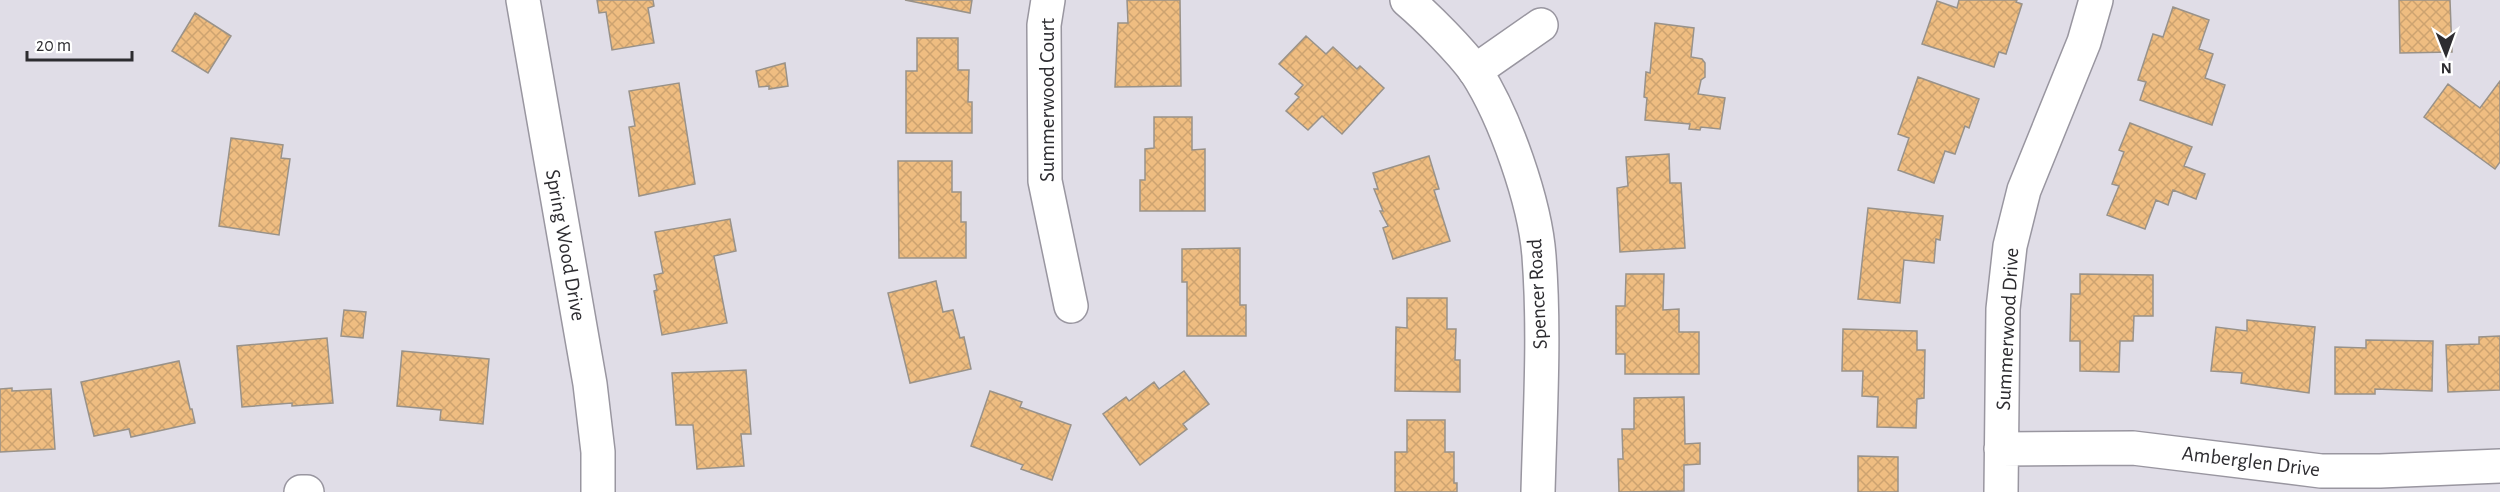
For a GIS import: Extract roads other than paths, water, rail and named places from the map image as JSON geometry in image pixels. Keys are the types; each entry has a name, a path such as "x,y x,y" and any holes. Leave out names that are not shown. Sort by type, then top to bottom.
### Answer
{"street":[{"name":"Spring Wood Drive","path":"523,0 590,384 598,452 598,492"},
{"name":"Summerwood Court","path":"1048,0 1044,25 1045,181 1071,306"},
{"name":"Spencer Road","path":"1407,0 1422,13 1475,71 1498,116 1528,198 1539,254 1541,324 1538,492"},
{"name":"Summerwood Drive","path":"2001,492 2003,309 2010,246 2024,190 2084,42 2096,0"},
{"path":"1475,71 1541,25"},
{"name":"Amberglen Drive","path":"2001,449 2133,448 2321,471 2500,466"},
{"path":"301,492 307,492"}]}
